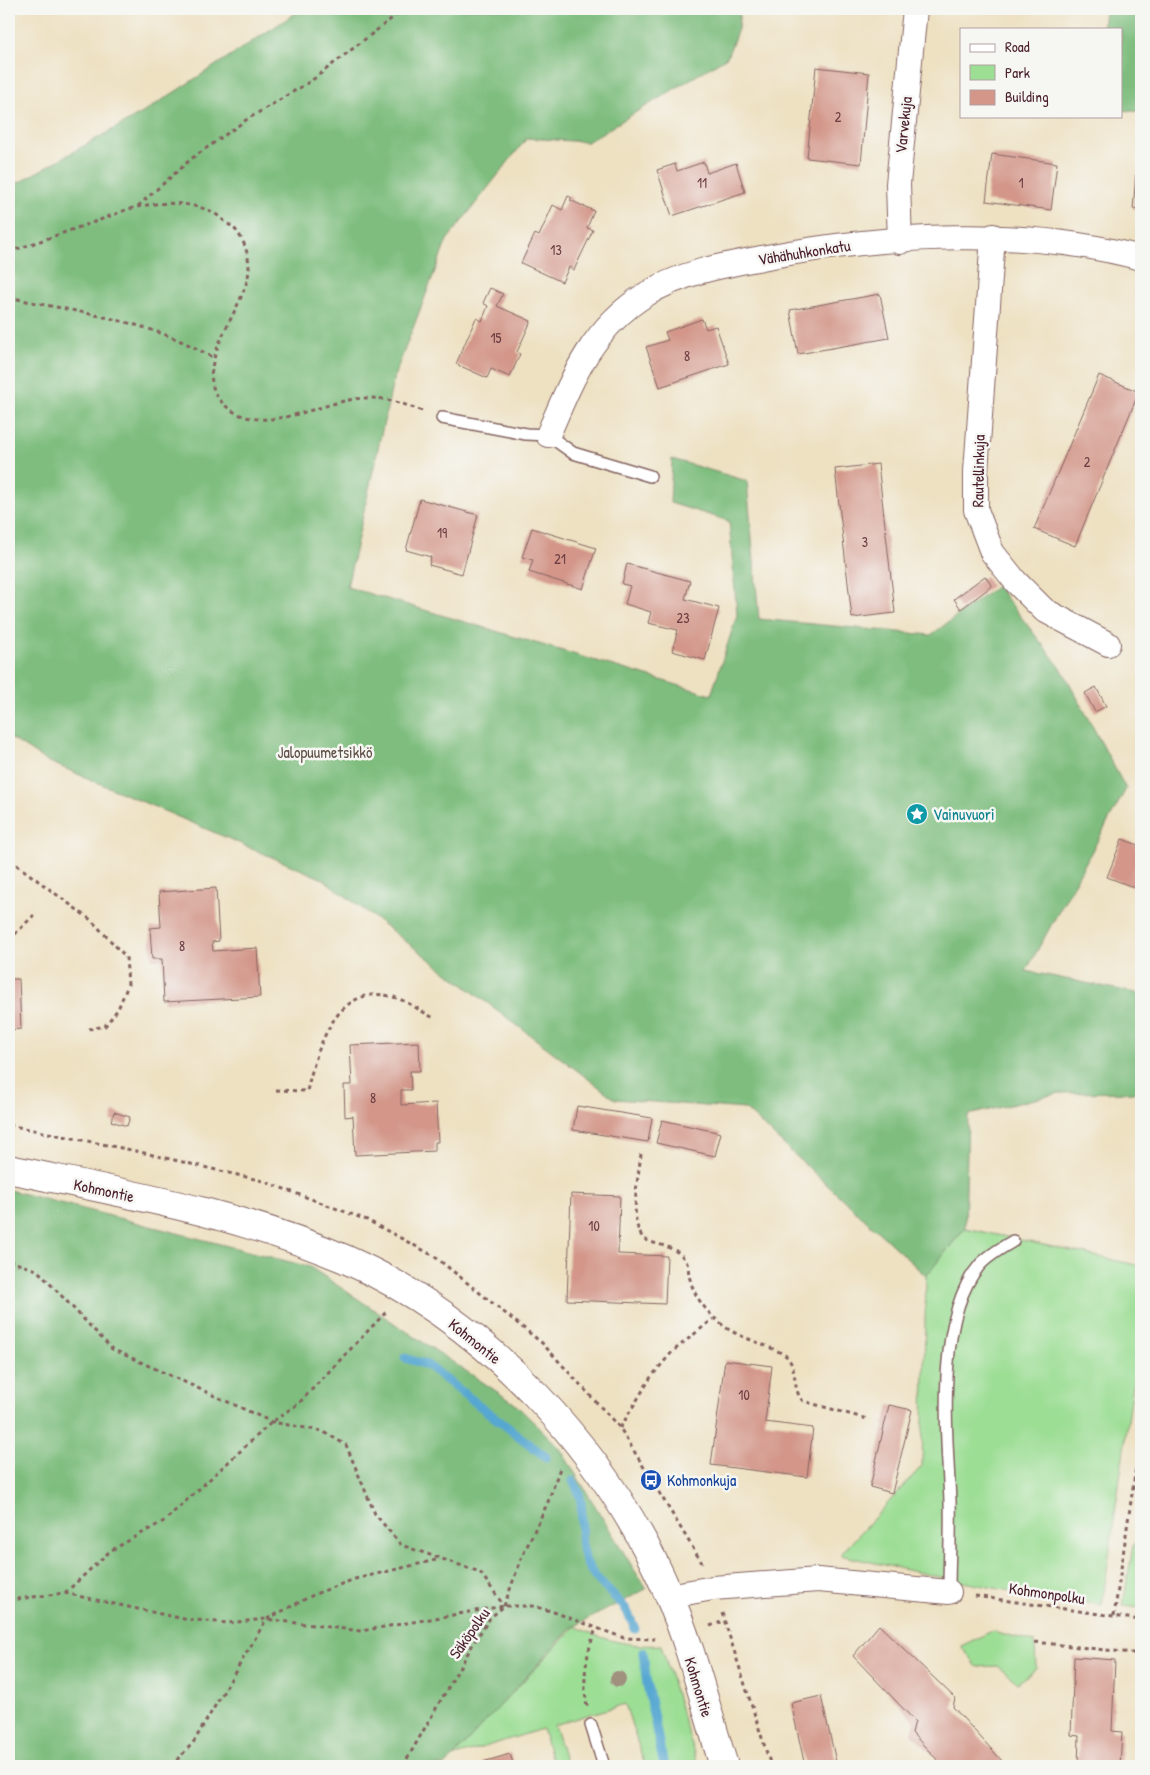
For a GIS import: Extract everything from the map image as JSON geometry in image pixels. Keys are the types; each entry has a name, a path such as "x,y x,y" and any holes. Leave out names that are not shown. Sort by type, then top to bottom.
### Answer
{"street":[{"name":"Varvekuja","path":"900,242 898,184 915,9"},
{"name":"Vähähuhkonkatu","path":"548,435 584,354 602,333 645,295 699,270 840,244 993,236 1084,246 1141,258"},
{"name":"Rautellinkuja","path":"993,236 976,471 976,510 992,552 1016,582 1044,610 1108,644"},
{"name":"Kohmontie","path":"9,1169 164,1203 247,1224 345,1259 406,1292 454,1323 495,1356 565,1428 619,1500 641,1538 669,1596 691,1657 724,1766"},
{"path":"669,1596 713,1588 818,1580 950,1592"}],"lane":[{"path":"442,418 526,434 548,435 573,453 650,476"},
{"path":"950,1592 947,1387 950,1346 958,1308 968,1282 979,1264 1013,1241"},
{"path":"591,1724 604,1766"}],"path":[{"path":"138,207 191,159 246,120 311,81 404,9"},
{"path":"9,252 138,207 164,204 190,205 215,213 237,231 246,250 249,269 242,297 213,358 211,377 216,395 230,410 250,418 299,414 345,401 367,398 399,402 442,418"},
{"path":"9,297 124,320 190,344 213,358"},
{"path":"10,860 91,920 126,957 128,986 118,1009 105,1026 89,1029"},
{"path":"9,940 34,915"},
{"path":"276,1090 307,1091 314,1062 330,1023 345,1004 373,994 403,1000 434,1018"},
{"path":"641,1154 635,1218 637,1231 644,1240 677,1250 687,1263 690,1281 702,1304 713,1319 737,1335 786,1355 794,1369 797,1396 803,1401 867,1419"},
{"path":"9,1261 37,1270 112,1349 272,1422 322,1431 346,1445 375,1514 401,1545 480,1572 504,1606"},
{"path":"64,1593 110,1551 164,1521 272,1422 299,1402 406,1292"},
{"path":"620,1428 651,1377 672,1352 713,1319"},
{"path":"1114,1616 1141,1432"},
{"path":"504,1606 521,1559 548,1502 561,1464"},
{"path":"1133,1479 1141,1480"},
{"path":"171,1766 193,1743 266,1620 315,1594 355,1579 440,1559"},
{"name":"Kohmonpolku","path":"950,1592 1141,1620"},
{"path":"9,1600 64,1593 184,1619 228,1623 266,1620 361,1631 504,1606"},
{"name":"Säköpolku","path":"403,1766 476,1639 490,1618 504,1606 533,1606 624,1638 664,1638"},
{"path":"720,1606 771,1766"},
{"path":"704,1628 724,1620"},
{"path":"591,1724 584,1680 588,1647 596,1628"},
{"path":"1035,1642 1141,1654"}],"green space":[{"name":"Jalopuumetsikkö","path":"302,9 740,9 738,29 727,57 587,142 527,138 447,240 394,377 347,587 711,695 737,615 729,521 670,503 672,459 747,481 759,619 931,635 997,586 1063,671 1126,789 1026,971 1141,994 1141,1092 1060,1093 968,1115 965,1228 926,1276 745,1109 615,1099 323,879 45,760 9,737 9,188 144,112"},
{"path":"1105,9 1141,9 1141,112 1122,110 1122,28 1103,28"},
{"path":"9,1190 310,1267 514,1403 559,1447 646,1589 571,1628 445,1766 9,1766"},
{"path":"965,1228 1141,1266 1141,1357 1137,1357 1102,1605 1003,1590 840,1555 922,1466 926,1276"},
{"path":"1141,1535 1141,1608 1123,1606 1133,1545"},
{"path":"575,1626 616,1642 638,1645 661,1645 698,1766 645,1766 625,1704 554,1725 567,1766 554,1766 542,1729 452,1757"},
{"path":"992,1631 1035,1642 1036,1669 1018,1683 997,1666 977,1667 961,1646"}],"building":[{"path":"816,67 869,73 861,164 807,158"},
{"path":"992,154 1057,163 1051,210 986,201"},
{"path":"704,162 707,173 736,163 745,192 672,216 657,170 675,164 677,171"},
{"path":"1136,175 1141,175 1141,210 1133,209"},
{"path":"568,196 572,198 570,200 594,211 587,228 593,230 574,270 569,267 562,282 521,263 535,234 539,236 553,205 562,210"},
{"path":"490,288 503,294 497,306 531,321 517,352 520,354 510,377 491,369 487,378 456,364 476,318 482,321 488,306 483,303"},
{"path":"880,294 889,338 798,354 790,310"},
{"path":"702,319 706,329 716,326 729,364 660,387 646,347 668,340 665,332"},
{"path":"1099,375 1139,392 1075,546 1034,529"},
{"path":"878,464 895,613 852,618 835,469"},
{"path":"420,499 478,515 462,574 429,565 431,557 406,550"},
{"path":"532,528 596,548 583,589 529,572 533,560 522,557"},
{"path":"627,564 690,581 685,599 719,608 705,660 672,651 678,630 648,623 651,612 625,604 630,586 622,584"},
{"path":"985,576 992,586 961,609 954,599"},
{"path":"1096,687 1106,706 1095,712 1085,693"},
{"path":"1122,839 1141,846 1141,890 1107,877"},
{"path":"216,888 219,941 212,942 213,951 257,948 260,997 164,1002 162,959 152,959 150,928 161,927 159,892"},
{"path":"9,979 19,979 21,1029 9,1030"},
{"path":"419,1042 420,1071 410,1071 411,1090 401,1090 401,1105 436,1103 438,1142 435,1142 435,1151 355,1155 353,1116 345,1117 344,1085 352,1085 350,1045"},
{"path":"577,1106 652,1118 648,1142 573,1130"},
{"path":"114,1112 130,1117 127,1126 111,1121"},
{"path":"662,1120 721,1133 715,1156 656,1143"},
{"path":"571,1194 620,1196 618,1254 667,1256 665,1304 567,1300"},
{"path":"725,1360 772,1366 765,1422 813,1428 807,1477 711,1465"},
{"path":"889,1405 912,1410 892,1493 870,1487"},
{"path":"879,1625 955,1698 953,1707 1003,1762 998,1766 943,1766 912,1733 915,1721 853,1656"},
{"path":"1074,1657 1115,1660 1112,1731 1122,1732 1120,1766 1078,1766 1079,1736 1071,1735"},
{"path":"821,1696 837,1766 805,1766 791,1703"},
{"path":"510,1754 514,1766 484,1766 483,1762"}],"waterway":[{"path":"405,1358 427,1365 546,1457"},
{"path":"573,1481 578,1490 582,1508 582,1544 586,1562 595,1576 625,1608 635,1629"},
{"path":"643,1652 647,1685 664,1766"}],"place":[{"name":"Vainuvuori","path":"917,814"},
{"name":"Kohmonkuja","path":"651,1480"}]}
